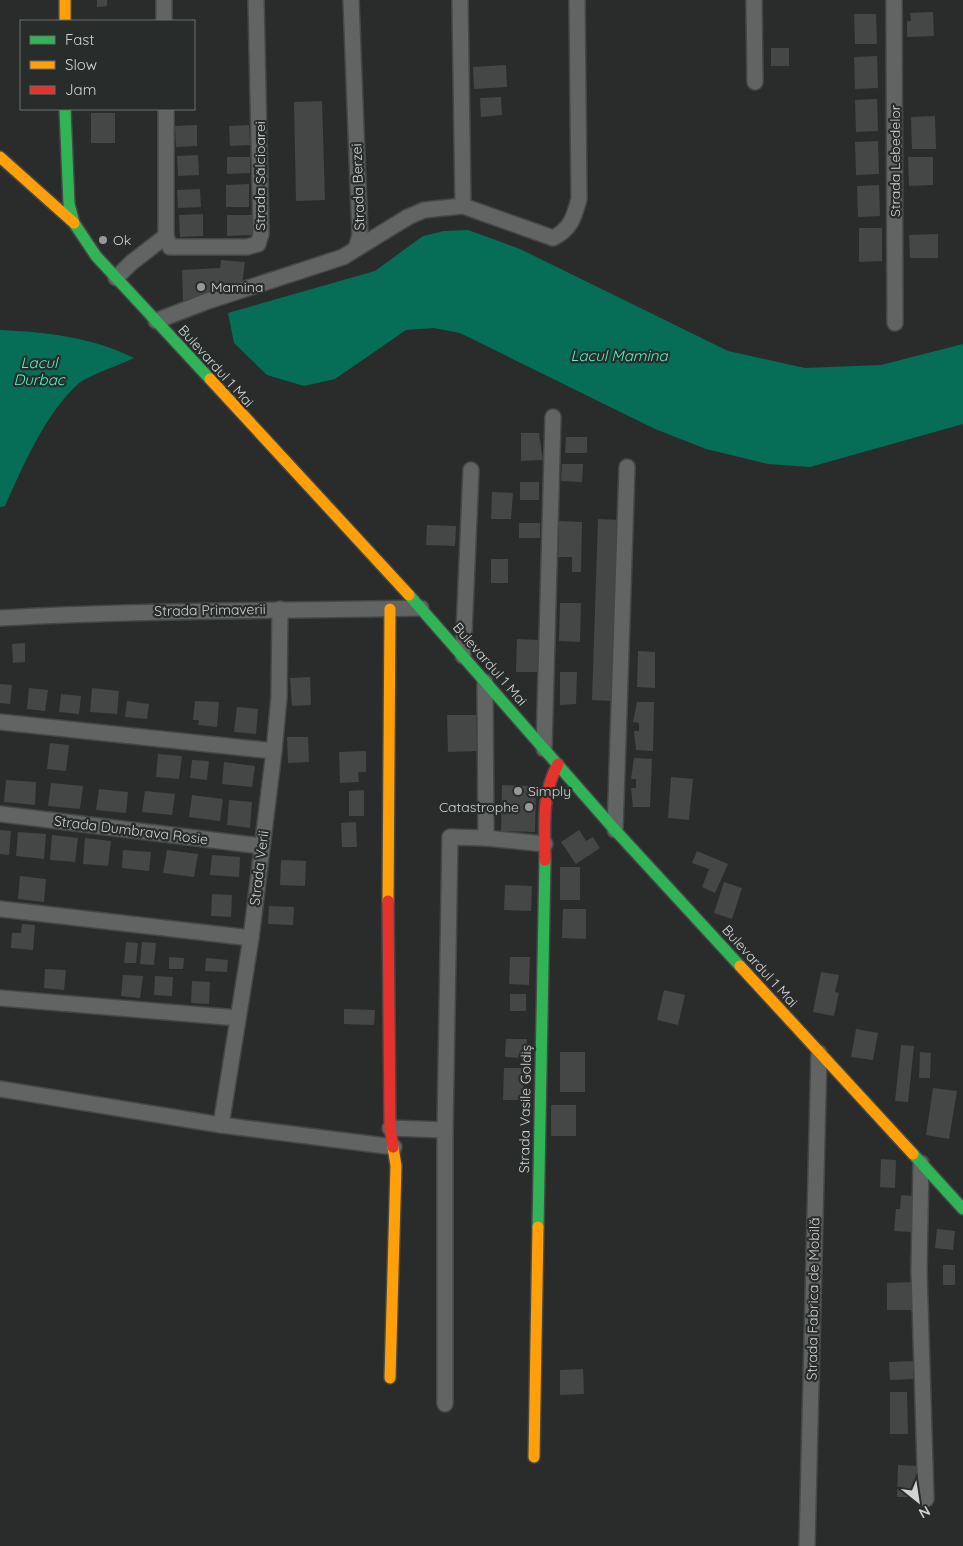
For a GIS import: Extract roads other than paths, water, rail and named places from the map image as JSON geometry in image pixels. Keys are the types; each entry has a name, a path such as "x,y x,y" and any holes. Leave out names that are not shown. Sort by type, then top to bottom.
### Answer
{"street":[{"path":"65,0 65,20"},
{"path":"164,0 164,20"},
{"name":"Strada Sălcioarei","path":"166,236 170,247 178,249 247,247 258,244 261,234 256,0"},
{"name":"Strada Berzei","path":"156,321 229,294 343,257 356,249 360,235 351,0"},
{"path":"460,0 463,206"},
{"path":"356,249 408,217 424,210 463,206 553,238 563,233 572,224 579,199 578,0"},
{"path":"754,0 755,82"},
{"name":"Strada Lebedelor","path":"894,0 895,323"},
{"name":"Bulevardul 1 Mai","path":"65,110 68,187 74,224 96,256 420,608 615,830 963,1209"},
{"path":"116,278 131,262 166,236 166,110"},
{"path":"0,157 74,224"},
{"path":"544,749 553,417"},
{"path":"615,830 627,467"},
{"path":"463,656 471,470"},
{"name":"Strada Primaverii","path":"0,618 68,614 420,608"},
{"name":"Strada Verii","path":"221,1125 251,938 274,752 279,697 280,609"},
{"path":"390,609 388,918 390,1128 396,1166 390,1378"},
{"path":"486,682 486,838"},
{"path":"0,722 274,752"},
{"name":"Strada Vasile Goldiș","path":"534,1458 546,798 549,781 558,764"},
{"name":"Strada Dumbrava Rosie","path":"0,814 261,846"},
{"path":"445,1404 450,837 486,838 545,844"},
{"path":"0,909 251,938"},
{"path":"0,998 238,1018"},
{"name":"Strada Fabrica de Mobilă","path":"807,1546 819,1053"},
{"path":"0,1089 221,1125 394,1147"},
{"path":"390,1128 446,1130"},
{"path":"921,1163 919,1271 926,1499"}],"water":[{"name":"Lacul Mamina","path":"468,230 520,249 728,351 805,368 881,365 963,344 963,424 810,467 768,464 706,449 655,429 460,333 434,328 406,330 335,379 304,386 267,375 234,343 228,313 375,271 423,236 444,231"},
{"name":"Lacul Durbac","path":"0,330 52,334 85,340 134,358 83,381 66,396 36,441 5,506 0,507"}],"place":[{"name":"Ok","path":"103,240"},
{"name":"Mamina","path":"201,287"},
{"name":"Simply","path":"518,791"},
{"name":"Catastrophe","path":"529,807"}]}
